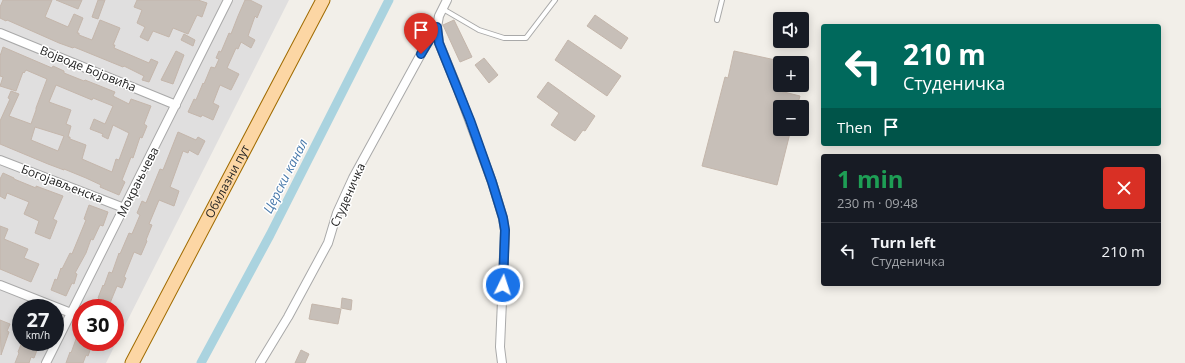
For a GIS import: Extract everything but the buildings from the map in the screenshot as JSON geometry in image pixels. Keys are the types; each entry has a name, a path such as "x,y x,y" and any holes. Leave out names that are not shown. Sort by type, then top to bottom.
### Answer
{"main road":[{"name":"Обилазни пут","path":"132,363 322,0"}],"street":[{"name":"Студеничка","path":"260,363 288,317 328,243 337,213 354,178 437,27 446,0"},
{"name":"Мокрањчева","path":"46,363 176,105 226,1"},
{"path":"437,27 439,43 470,120 503,218 505,230 505,249 500,347 502,363"},
{"name":"Војводе Бојовића","path":"0,33 176,105"},
{"name":"Богојављенска","path":"0,160 124,208"},
{"path":"0,285 71,313"}],"lane":[{"path":"443,9 479,30 504,38 526,38 555,0"},
{"path":"717,20 722,0"}],"shaded area":[{"path":"0,0 289,0 124,327 124,299 72,299 72,351 112,351 106,363 0,363"}],"waterway":[{"name":"Церски канал","path":"201,363 270,235 389,0"}],"route":[{"path":"421,54 437,27 439,43 470,120 503,218 505,230 505,249 503,285"}]}
